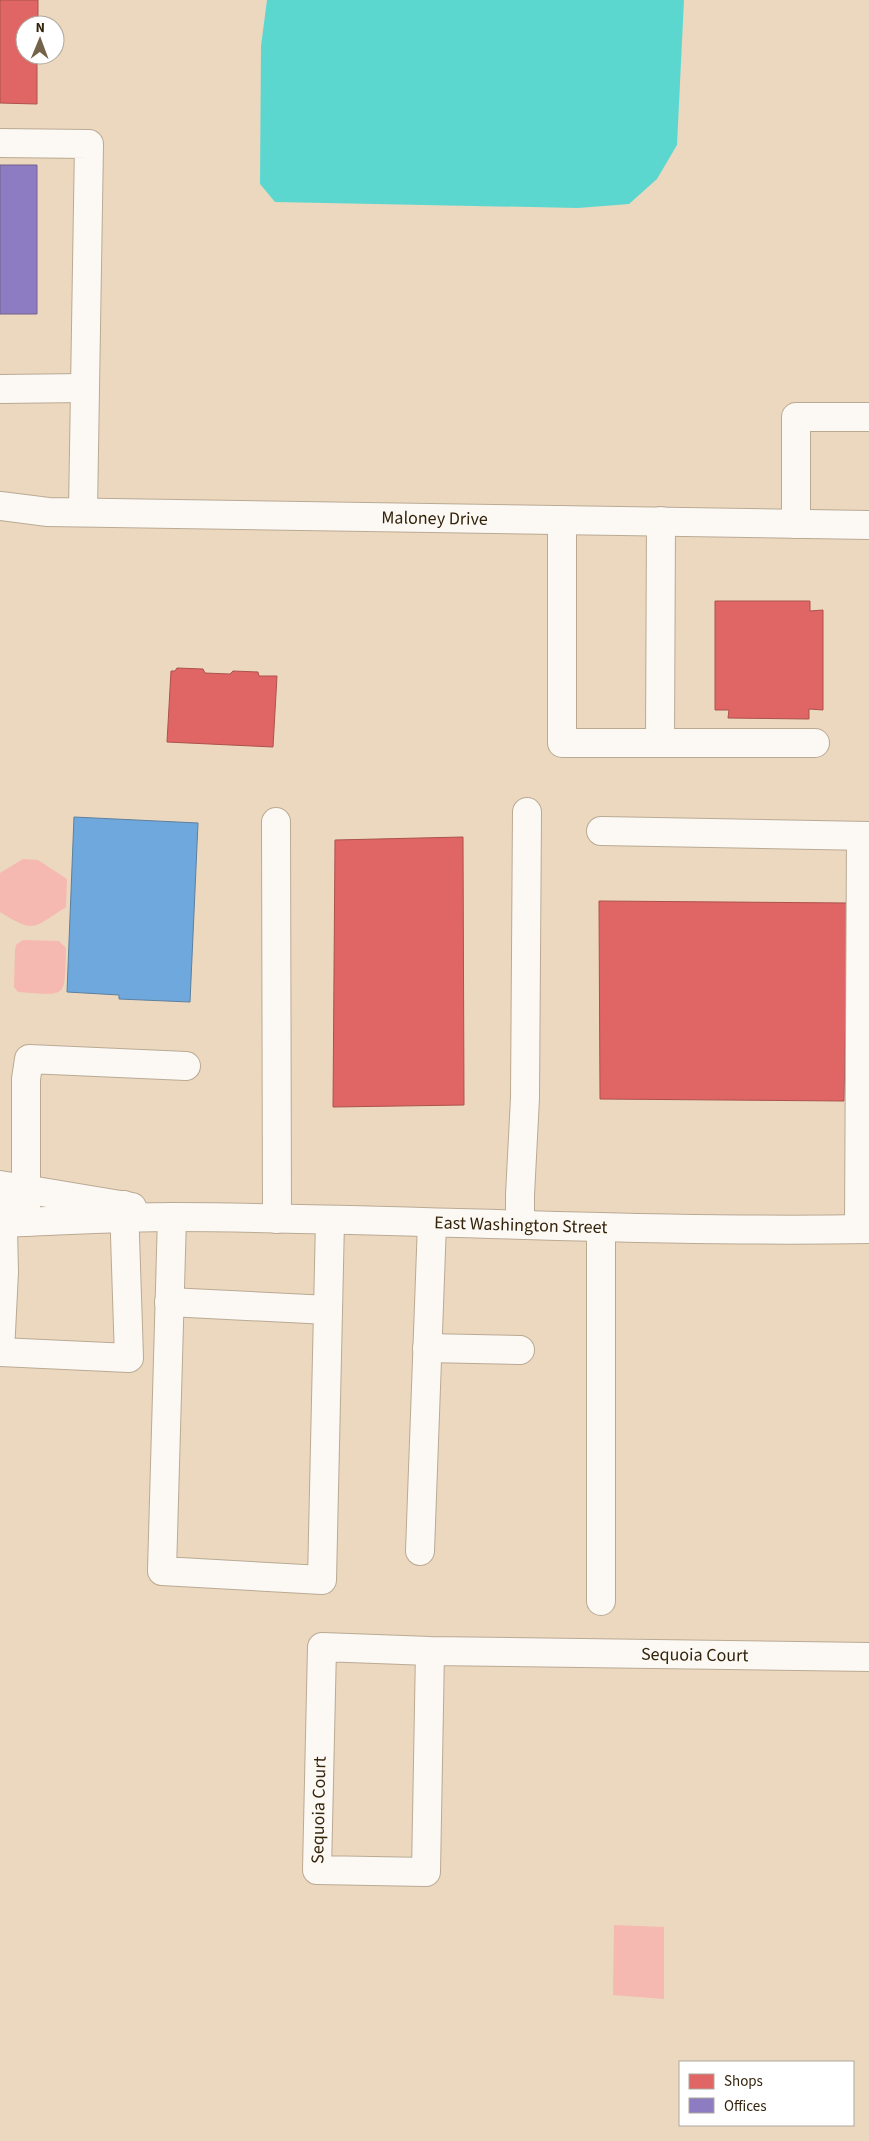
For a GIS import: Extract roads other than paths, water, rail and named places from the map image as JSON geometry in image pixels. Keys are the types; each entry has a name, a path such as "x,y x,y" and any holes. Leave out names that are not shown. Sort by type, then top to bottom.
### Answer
{"main road":[{"path":"0,143 89,144 83,512"},
{"path":"0,389 84,388"},
{"path":"796,524 796,417 869,416"},
{"name":"Maloney Drive","path":"0,506 48,512 869,525"},
{"path":"562,520 562,743 815,743"},
{"path":"660,742 661,521"},
{"path":"520,1224 525,1098 527,812"},
{"path":"276,822 277,1219"},
{"path":"601,831 865,836 864,1229"},
{"path":"124,1212 129,1358 0,1352 10,1187 29,1059 186,1066"},
{"name":"East Washington Street","path":"10,1187 124,1212 172,1217 520,1224 601,1228 864,1229"},
{"name":"East Washington Street","path":"9,1223 124,1212"},
{"path":"172,1217 162,1571 322,1580 330,1221"},
{"path":"420,1551 432,1223"},
{"path":"601,1228 601,1601"},
{"path":"169,1302 328,1310"},
{"path":"427,1348 520,1350"},
{"name":"Sequoia Court","path":"430,1651 426,1872 317,1870 322,1647 430,1651 869,1657"}],"water":[{"path":"267,0 684,0 677,145 657,179 629,204 578,208 275,202 260,184 261,46"}]}
